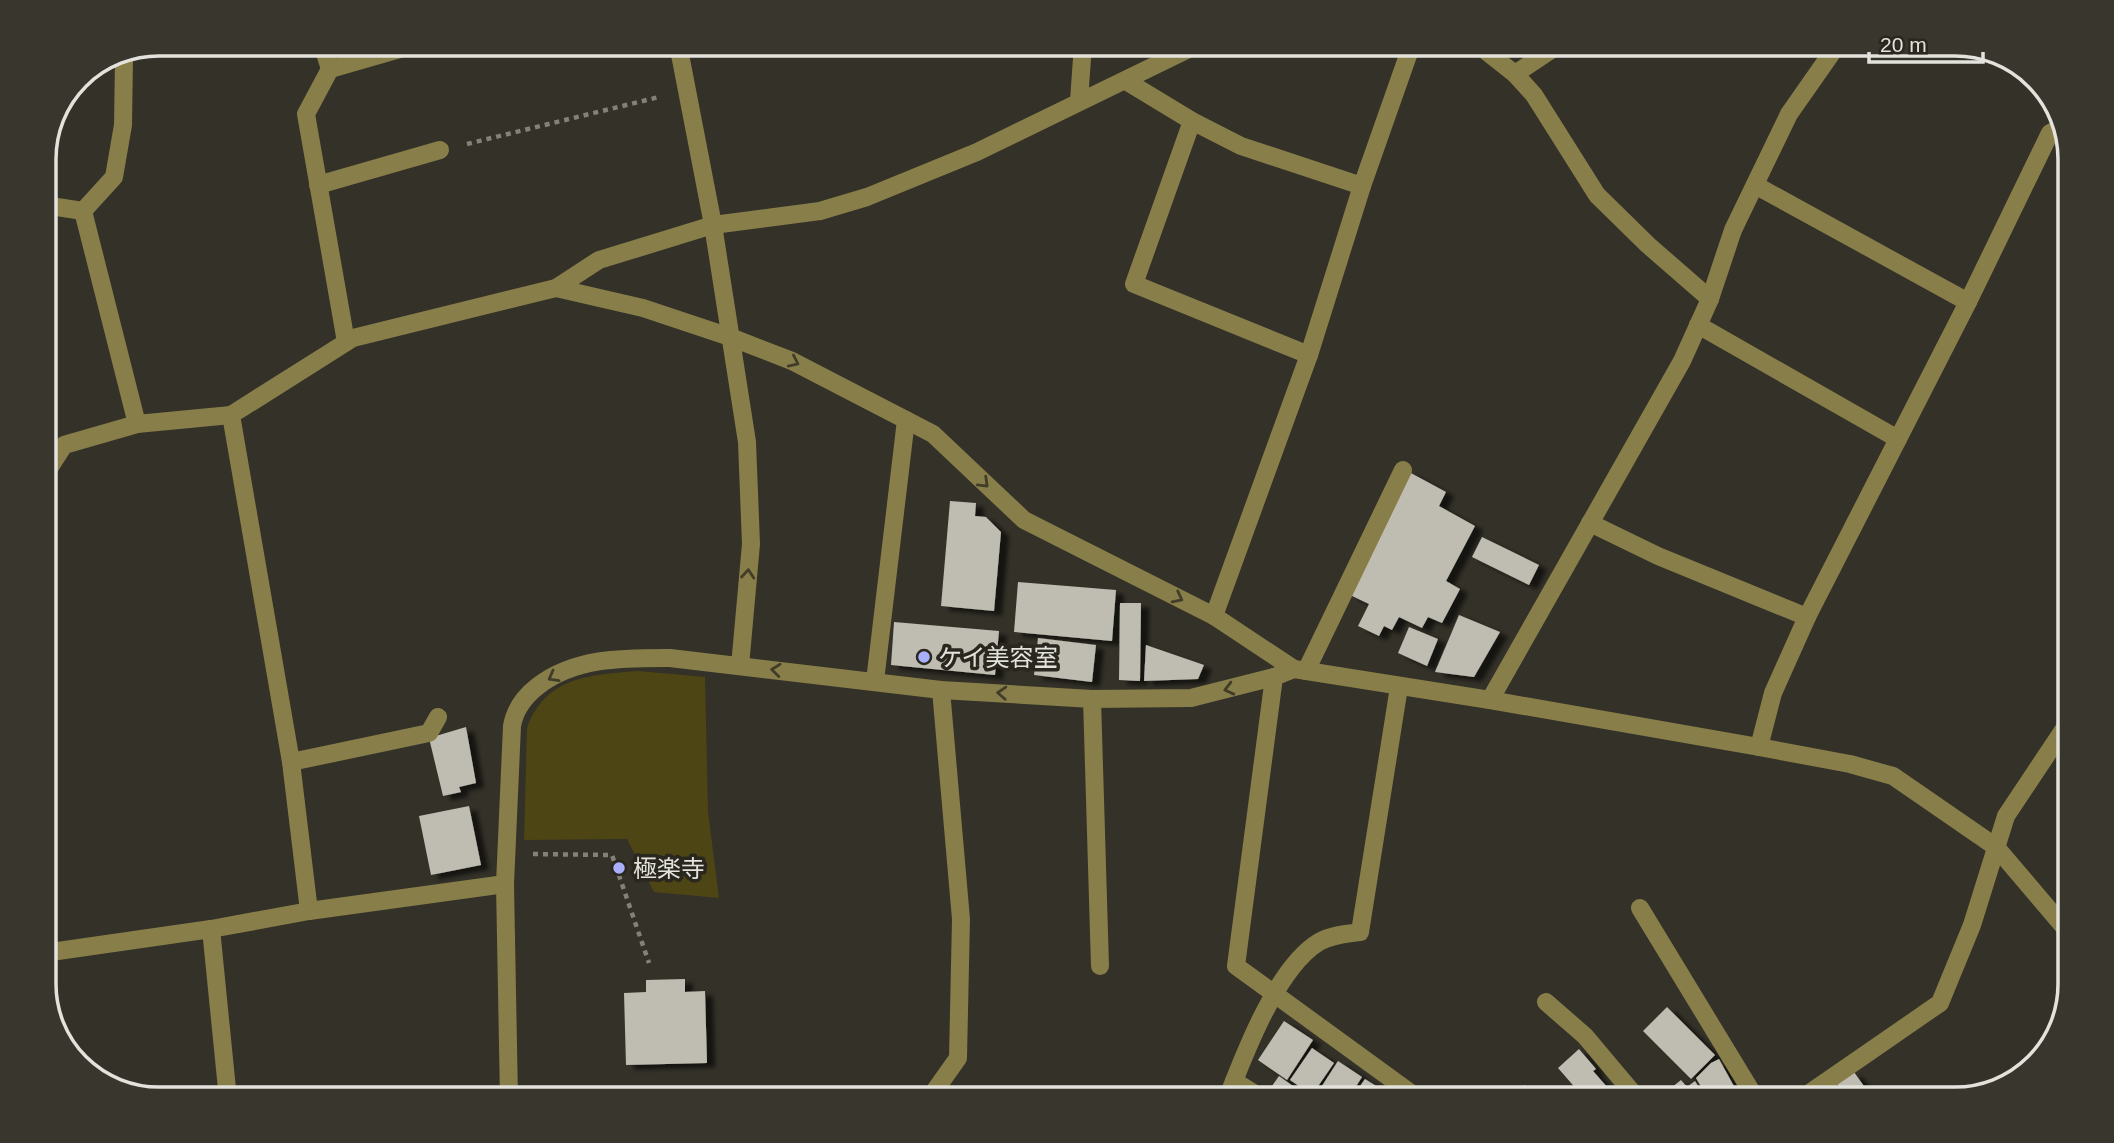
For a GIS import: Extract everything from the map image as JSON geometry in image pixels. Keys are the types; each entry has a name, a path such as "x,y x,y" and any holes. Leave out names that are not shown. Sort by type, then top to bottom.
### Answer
{"street":[{"path":"326,56 330,69 306,114 346,342"},
{"path":"330,69 375,56"},
{"path":"680,56 713,225 747,442 750,531 740,666"},
{"path":"1079,102 1082,56"},
{"path":"56,457 64,445 137,424 231,415 353,338 556,288 599,260 713,225 820,211 867,197 977,152 1175,56"},
{"path":"1214,616 1309,355 1362,186 1408,56"},
{"path":"1492,56 1515,74 1534,95 1597,195 1648,245 1710,299"},
{"path":"1515,74 1542,56"},
{"path":"1490,700 1682,361 1710,299 1733,230 1789,114 1830,56"},
{"path":"83,211 114,177 122,125 124,62"},
{"path":"1126,81 1192,121 1241,146 1362,186"},
{"path":"1192,121 1135,284 1309,355"},
{"path":"1759,747 1773,693 1807,617 1968,302 2050,133 2054,131"},
{"path":"318,185 440,150"},
{"path":"1755,185 1968,302"},
{"path":"56,207 83,211"},
{"path":"83,211 137,424"},
{"path":"556,288 643,308 792,360 933,434 1024,520 1214,616 1300,670 1759,747 1850,764 1893,776 1996,847 2058,918"},
{"path":"1698,325 1898,439"},
{"path":"231,415 291,762 309,911"},
{"path":"876,681 906,420"},
{"path":"509,1087 505,884 512,726 514,713 528,693 553,674 585,663 629,658 670,658 942,690 1092,699 1191,698 1300,670 1403,470"},
{"path":"1590,523 1658,556 1807,617"},
{"path":"1275,677 1236,966 1403,1087"},
{"path":"1232,1087 1275,994 1302,956 1318,943 1335,936 1360,932 1399,687"},
{"path":"937,1087 958,1058 961,919 942,690"},
{"path":"1092,699 1100,965"},
{"path":"291,762 429,733 438,717"},
{"path":"1818,1087 1940,1003 1972,925 2006,816 2058,738"},
{"path":"56,951 211,929 309,911 505,884"},
{"path":"1640,908 1749,1087"},
{"path":"211,929 227,1087"},
{"path":"1546,1002 1585,1036 1629,1087"},
{"path":"1234,1081 1244,1087"}],"path":[{"path":"440,150 687,90"},
{"path":"508,854 612,855 649,963"}],"shaded area":[{"path":"638,671 705,677 708,812 719,898 654,892 627,839 524,840 527,728 535,711 558,688 572,682 603,674"}],"building":[{"path":"1409,472 1446,492 1439,506 1475,526 1446,581 1460,589 1442,623 1428,617 1422,628 1399,617 1392,630 1384,626 1379,636 1358,626 1369,604 1350,595"},
{"path":"950,501 976,503 975,516 986,517 1001,532 994,611 941,606"},
{"path":"1482,537 1539,565 1529,585 1472,557"},
{"path":"1018,582 1116,590 1112,641 1014,632"},
{"path":"1120,603 1141,603 1140,681 1119,680"},
{"path":"1459,615 1500,632 1474,677 1435,672"},
{"path":"894,622 999,631 995,675 891,665"},
{"path":"1409,627 1438,639 1427,666 1398,653"},
{"path":"1038,638 1096,645 1092,682 1034,675"},
{"path":"1146,645 1204,665 1198,679 1144,681"},
{"path":"466,727 476,783 459,787 461,792 443,796 429,738"},
{"path":"469,806 481,865 431,875 419,816"},
{"path":"685,979 685,992 705,991 707,1063 626,1065 624,993 646,992 646,980"},
{"path":"1667,1007 1715,1055 1691,1079 1643,1031"},
{"path":"1284,1021 1313,1040 1287,1080 1258,1060"},
{"path":"1312,1048 1334,1063 1318,1087 1300,1087 1290,1080"},
{"path":"1579,1049 1607,1087 1575,1087 1558,1068"},
{"path":"1719,1059 1734,1087 1701,1087 1696,1078"},
{"path":"1338,1061 1362,1077 1356,1087 1321,1087"},
{"path":"1854,1072 1865,1087 1839,1087 1837,1084"},
{"path":"1279,1076 1294,1087 1271,1087"},
{"path":"1365,1079 1378,1087 1359,1087"},
{"path":"1681,1080 1687,1087 1672,1087"},
{"path":"1695,1081 1699,1087 1687,1087"}],"place":[{"name":"ケイ美容室","path":"924,657"},
{"name":"極楽寺","path":"619,868"}]}
